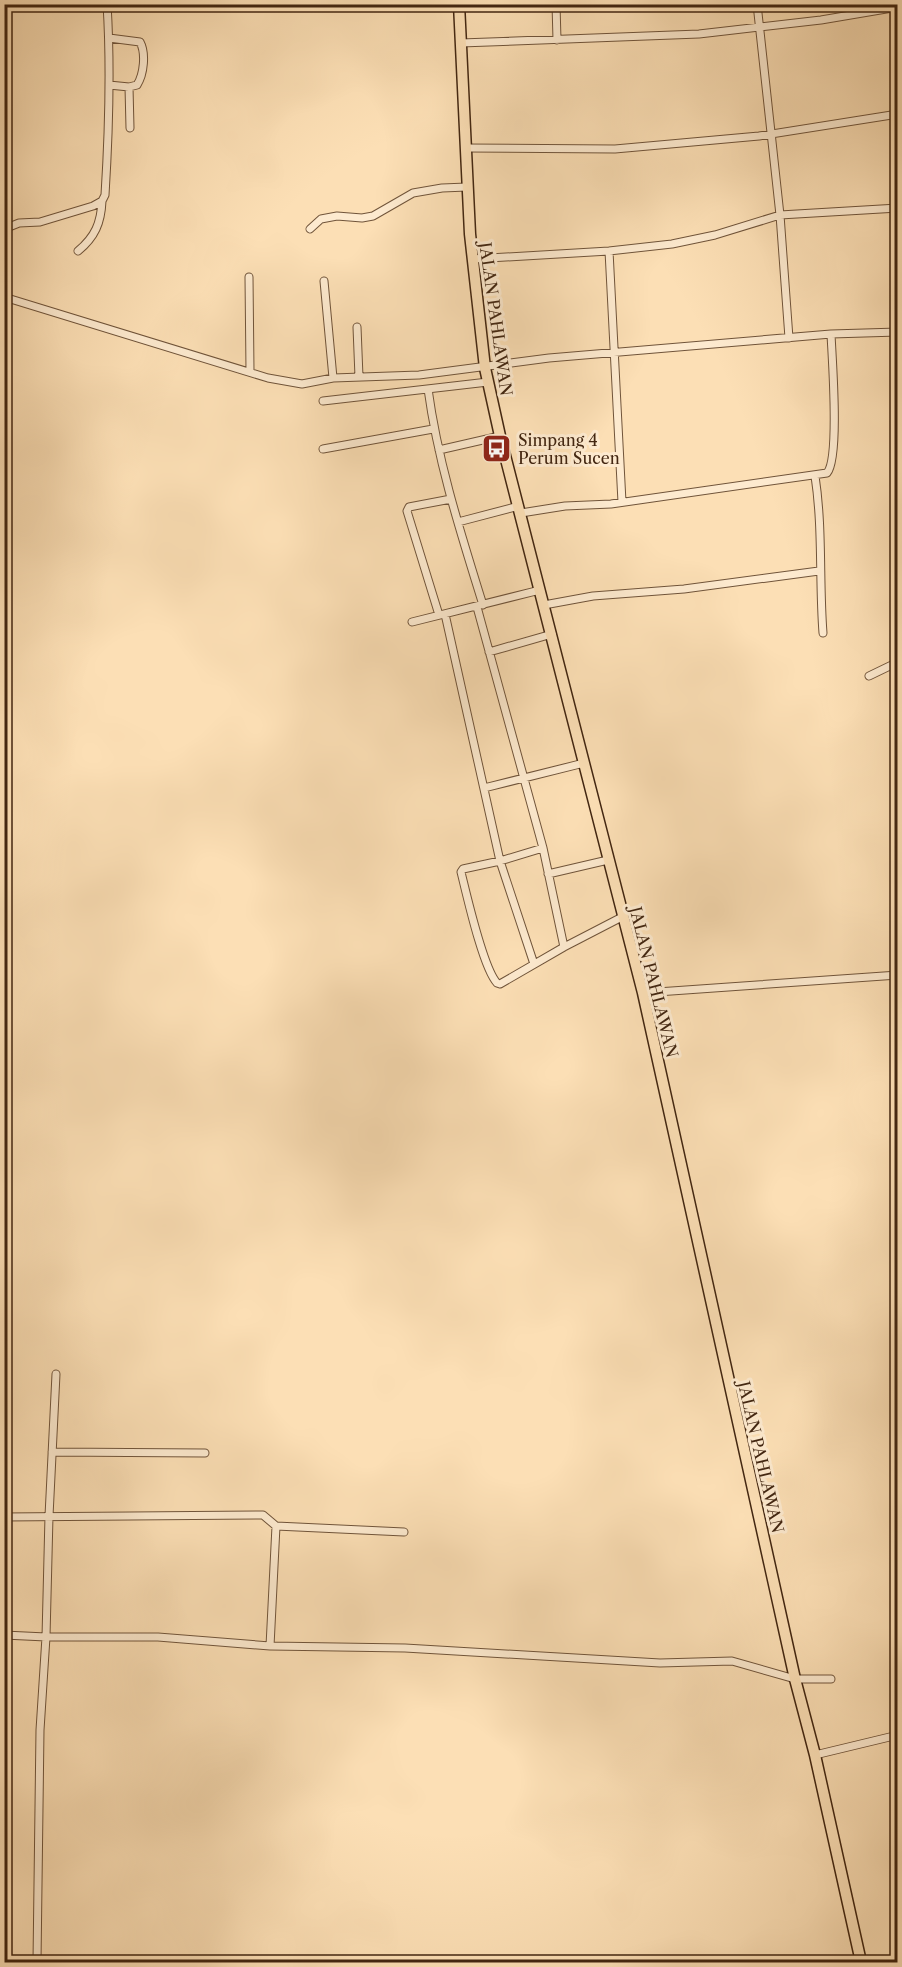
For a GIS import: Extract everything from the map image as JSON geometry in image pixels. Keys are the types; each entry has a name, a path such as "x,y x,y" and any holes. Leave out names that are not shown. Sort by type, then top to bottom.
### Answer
{"main road":[{"name":"JALAN PAHLAWAN","path":"459,4 472,259 485,368 500,436 642,993 795,1679 815,1755 861,1962"}],"street":[{"path":"78,251 97,230 105,195 109,86 107,4"},
{"path":"556,4 557,40"},
{"path":"757,4 780,215 789,338"},
{"path":"461,43 699,34 821,20 897,7"},
{"path":"109,38 136,40 142,46 143,58 140,80 137,85 109,86"},
{"path":"129,87 130,128"},
{"path":"465,148 615,149 771,134 897,114"},
{"path":"310,229 321,219 337,216 362,218 374,216 413,194 442,188 467,187"},
{"path":"4,230 19,222 40,222 93,206 102,201"},
{"path":"472,259 609,251 704,238 780,215 897,208"},
{"path":"609,251 622,502"},
{"path":"249,277 250,371"},
{"path":"324,281 333,378"},
{"path":"4,297 268,378 302,384 333,378 419,375 549,358 831,334 897,332"},
{"path":"357,327 359,377"},
{"path":"458,522 520,509 622,502 815,476 827,472 830,470 833,441 831,334"},
{"path":"323,401 488,382"},
{"path":"428,389 433,429 480,606 489,652 543,848 564,947"},
{"path":"322,449 433,429"},
{"path":"439,450 500,436"},
{"path":"815,476 819,500 819,571 824,633"},
{"path":"451,499 409,507 407,511 442,615 500,861 534,964"},
{"path":"544,605 593,596 684,589 819,571"},
{"path":"412,622 540,590"},
{"path":"489,652 552,634"},
{"path":"870,676 897,662"},
{"path":"484,788 584,763"},
{"path":"543,848 500,861 463,868 461,871 481,945 492,976 497,983 500,984 622,917"},
{"path":"549,874 608,860"},
{"path":"642,993 897,975"},
{"path":"37,1962 40,1730 46,1637 56,1374"},
{"path":"52,1452 205,1453"},
{"path":"4,1517 263,1515 276,1526 404,1533"},
{"path":"270,1646 276,1526"},
{"path":"4,1635 158,1637 270,1646 405,1648 660,1663 732,1661 795,1679 831,1679"},
{"path":"815,1755 897,1735"}],"place":[{"name":"Simpang 4 Perum Sucen","path":"497,449"}]}
